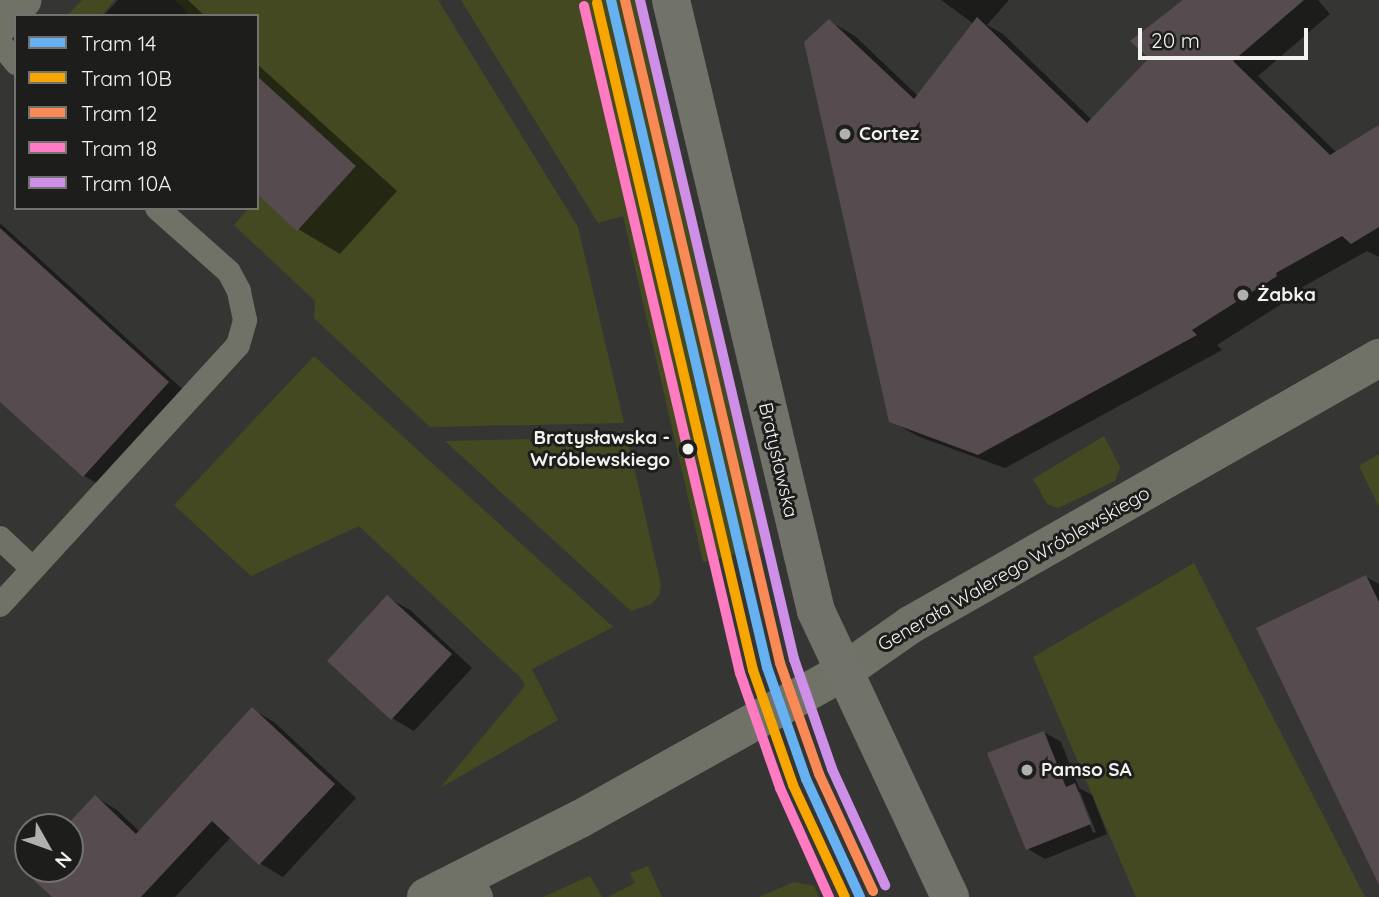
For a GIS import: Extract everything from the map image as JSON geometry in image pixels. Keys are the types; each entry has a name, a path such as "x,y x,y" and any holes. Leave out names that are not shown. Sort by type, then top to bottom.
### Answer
{"street":[{"path":"0,24 22,0"},
{"name":"Bratysławska","path":"671,0 800,556 816,611 950,897"},
{"name":"Generała Walerego Wróblewskiego","path":"426,897 476,886 580,819 843,673 910,625 1379,358"}],"lane":[{"path":"0,43 14,60"},
{"path":"0,605 238,345 245,320 239,291 229,272 159,210"},
{"path":"0,538 33,569"}],"green space":[{"path":"82,0 115,0 103,14 69,14"},
{"path":"174,0 438,0 578,227 624,423 430,427 314,318 315,301 234,225 247,210 259,210 259,196 297,230 356,166 259,78 259,14 189,14"},
{"path":"461,0 638,0 764,547 703,562 623,216 598,223"},
{"path":"314,356 613,627 532,669 558,720 440,788 525,686 521,678 359,526 251,576 174,505"},
{"path":"1104,436 1120,467 1115,481 1058,508 1047,504 1033,479"},
{"path":"627,437 661,585 659,595 652,604 631,611 445,441"},
{"path":"1379,454 1379,507 1359,466"},
{"path":"1194,563 1365,897 1136,897 1033,657"},
{"path":"648,866 662,897 608,897 635,883 630,873"},
{"path":"590,876 602,897 544,897 545,896"},
{"path":"794,882 814,886 819,897 759,897"}],"building":[{"path":"1183,0 1304,0 1233,61 1330,155 1379,125 1379,227 1351,244 1342,236 1276,273 1277,276 1192,330 1197,335 978,455 889,422 804,42 829,19 914,99 977,17 1087,123 1149,58 1130,41"},
{"path":"259,78 356,166 297,231 259,196"},
{"path":"0,228 169,382 83,477 0,402"},
{"path":"1366,575 1379,602 1379,885 1256,628"},
{"path":"387,595 452,654 391,720 327,661"},
{"path":"252,707 335,784 259,865 212,821 141,897 52,897 37,883 84,883 84,813 78,813 95,795 136,834"},
{"path":"1044,731 1066,787 1075,783 1091,824 1026,850 987,753"}],"tram line":[{"name":"14","path":"611,0 767,667 806,779 860,897"},
{"name":"12","path":"625,0 780,663 819,774 873,891"},
{"name":"10A","path":"640,0 794,659 832,769 885,885"},
{"name":"10B","path":"597,3 753,670 793,785 845,897"},
{"name":"18","path":"584,6 740,673 780,788 829,897"}],"place":[{"name":"Cortez","path":"845,134"},
{"name":"Żabka","path":"1243,295"},
{"name":"Bratysławska - Wróblewskiego","path":"688,449"},
{"name":"Pamso SA","path":"1027,770"}]}
